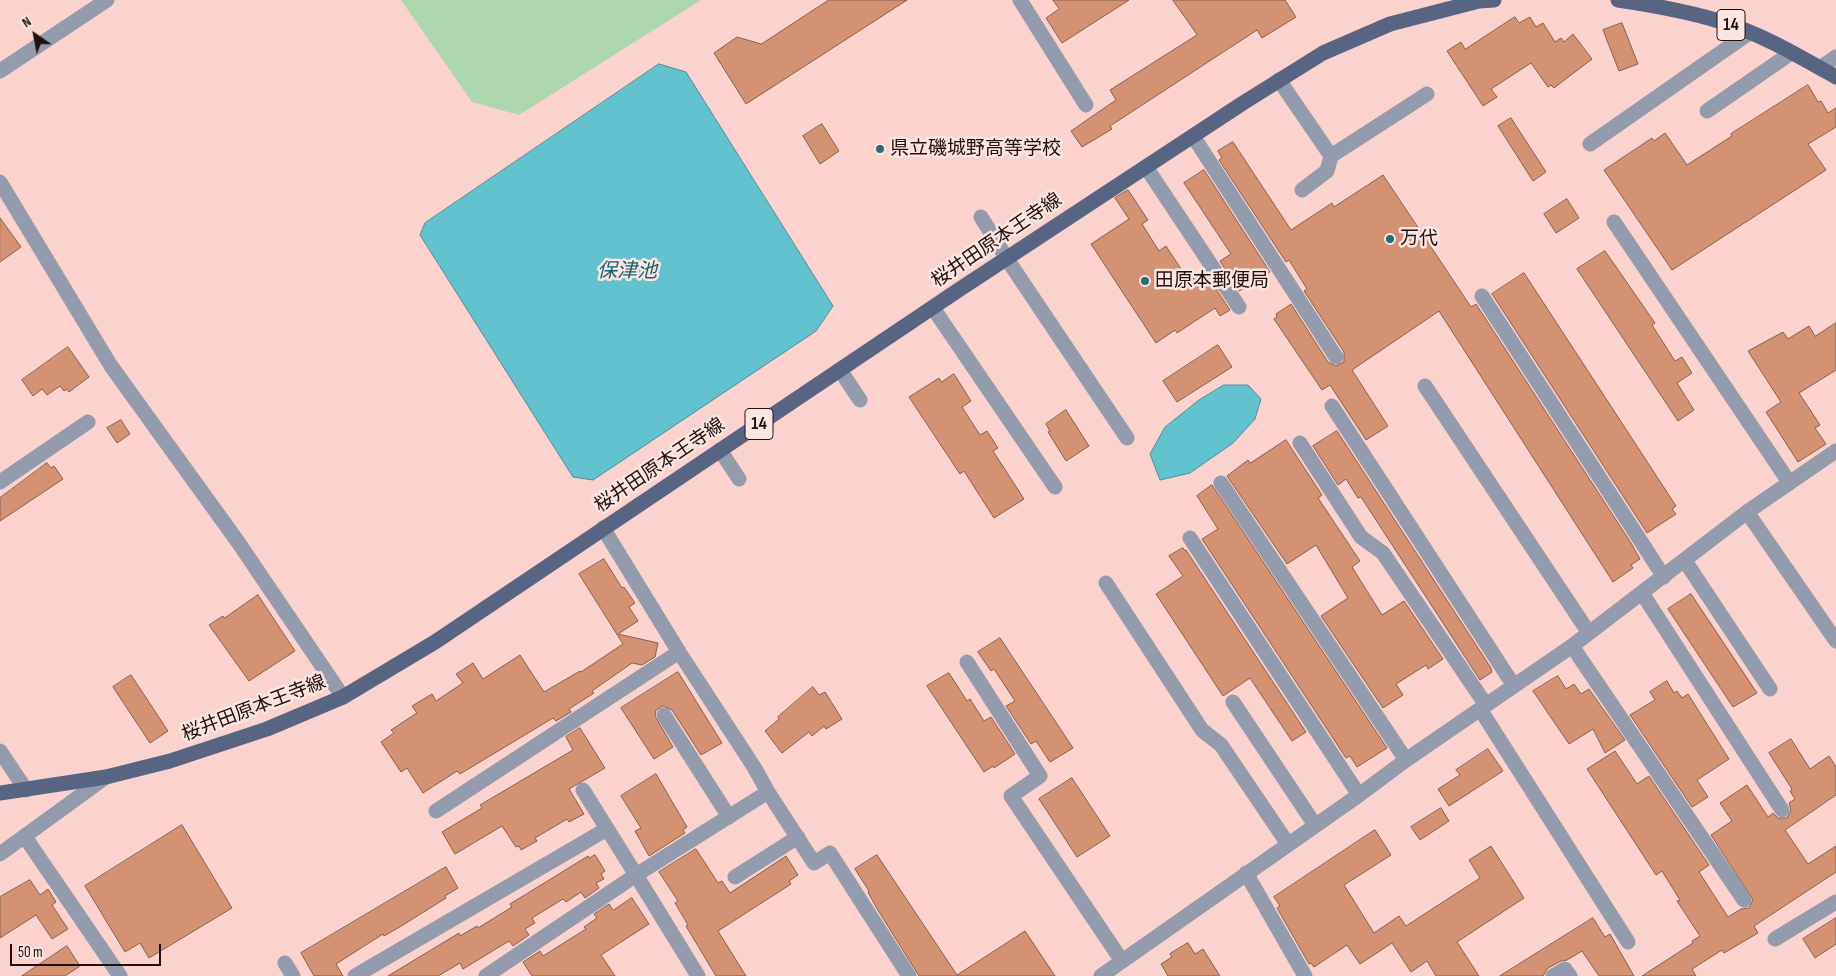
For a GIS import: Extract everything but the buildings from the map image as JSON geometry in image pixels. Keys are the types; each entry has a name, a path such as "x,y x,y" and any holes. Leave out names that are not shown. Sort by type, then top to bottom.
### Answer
{"main road":[{"name":"桜井田原本王寺線","path":"0,793 106,777 170,761 267,729 343,697 435,642 933,308 1193,136 1323,53 1390,24 1479,1 1494,0"},
{"name":"14","path":"1618,0 1657,5 1711,19 1749,33 1836,77"}],"street":[{"path":"0,71 107,0"},
{"path":"1020,0 1086,105"},
{"path":"1590,144 1749,33"},
{"path":"1708,111 1791,53"},
{"path":"1820,68 1836,57"},
{"path":"1279,80 1331,156"},
{"path":"1302,190 1327,171 1331,156 1427,94"},
{"path":"1193,136 1336,357"},
{"path":"1146,167 1239,307"},
{"path":"0,182 111,366 238,542 343,697"},
{"path":"981,217 1127,438"},
{"path":"1614,222 1789,482"},
{"path":"1482,296 1664,577"},
{"path":"933,308 1055,487"},
{"path":"840,370 860,400"},
{"path":"1425,386 1589,633"},
{"path":"1332,406 1514,686"},
{"path":"0,482 88,422"},
{"path":"1300,443 1361,538 1383,553 1483,707 1628,942"},
{"path":"720,450 739,479"},
{"path":"1101,976 1406,760 1572,646 1747,512 1836,451"},
{"path":"1222,483 1406,760"},
{"path":"1747,512 1836,641"},
{"path":"603,528 679,652 814,863 830,854 909,976"},
{"path":"1190,538 1359,795"},
{"path":"1685,561 1770,689"},
{"path":"1106,583 1202,730 1221,745 1288,844"},
{"path":"1642,593 1782,810"},
{"path":"1572,646 1744,900"},
{"path":"436,811 679,652"},
{"path":"966,662 1040,776 1011,796 1122,961"},
{"path":"1233,702 1315,825"},
{"path":"664,715 729,816"},
{"path":"0,751 26,790"},
{"path":"0,854 106,777"},
{"path":"583,790 698,976"},
{"path":"486,976 636,874 768,792"},
{"path":"354,976 607,829"},
{"path":"25,837 120,976"},
{"path":"735,877 798,837"},
{"path":"1246,873 1305,976"},
{"path":"1775,939 1836,902"},
{"path":"1554,976 1565,969 1570,976"}],"green space":[{"path":"401,0 701,0 519,115 472,102"}],"water":[{"name":"保津池","path":"659,64 686,72 833,306 816,331 593,480 573,477 420,235 425,223"},
{"path":"1224,385 1248,385 1261,399 1255,419 1233,443 1190,473 1160,480 1150,454 1165,427 1199,400"}],"place":[{"name":"県立磯城野高等学校","path":"880,149"},
{"name":"万代","path":"1390,239"},
{"name":"田原本郵便局","path":"1145,281"}]}
